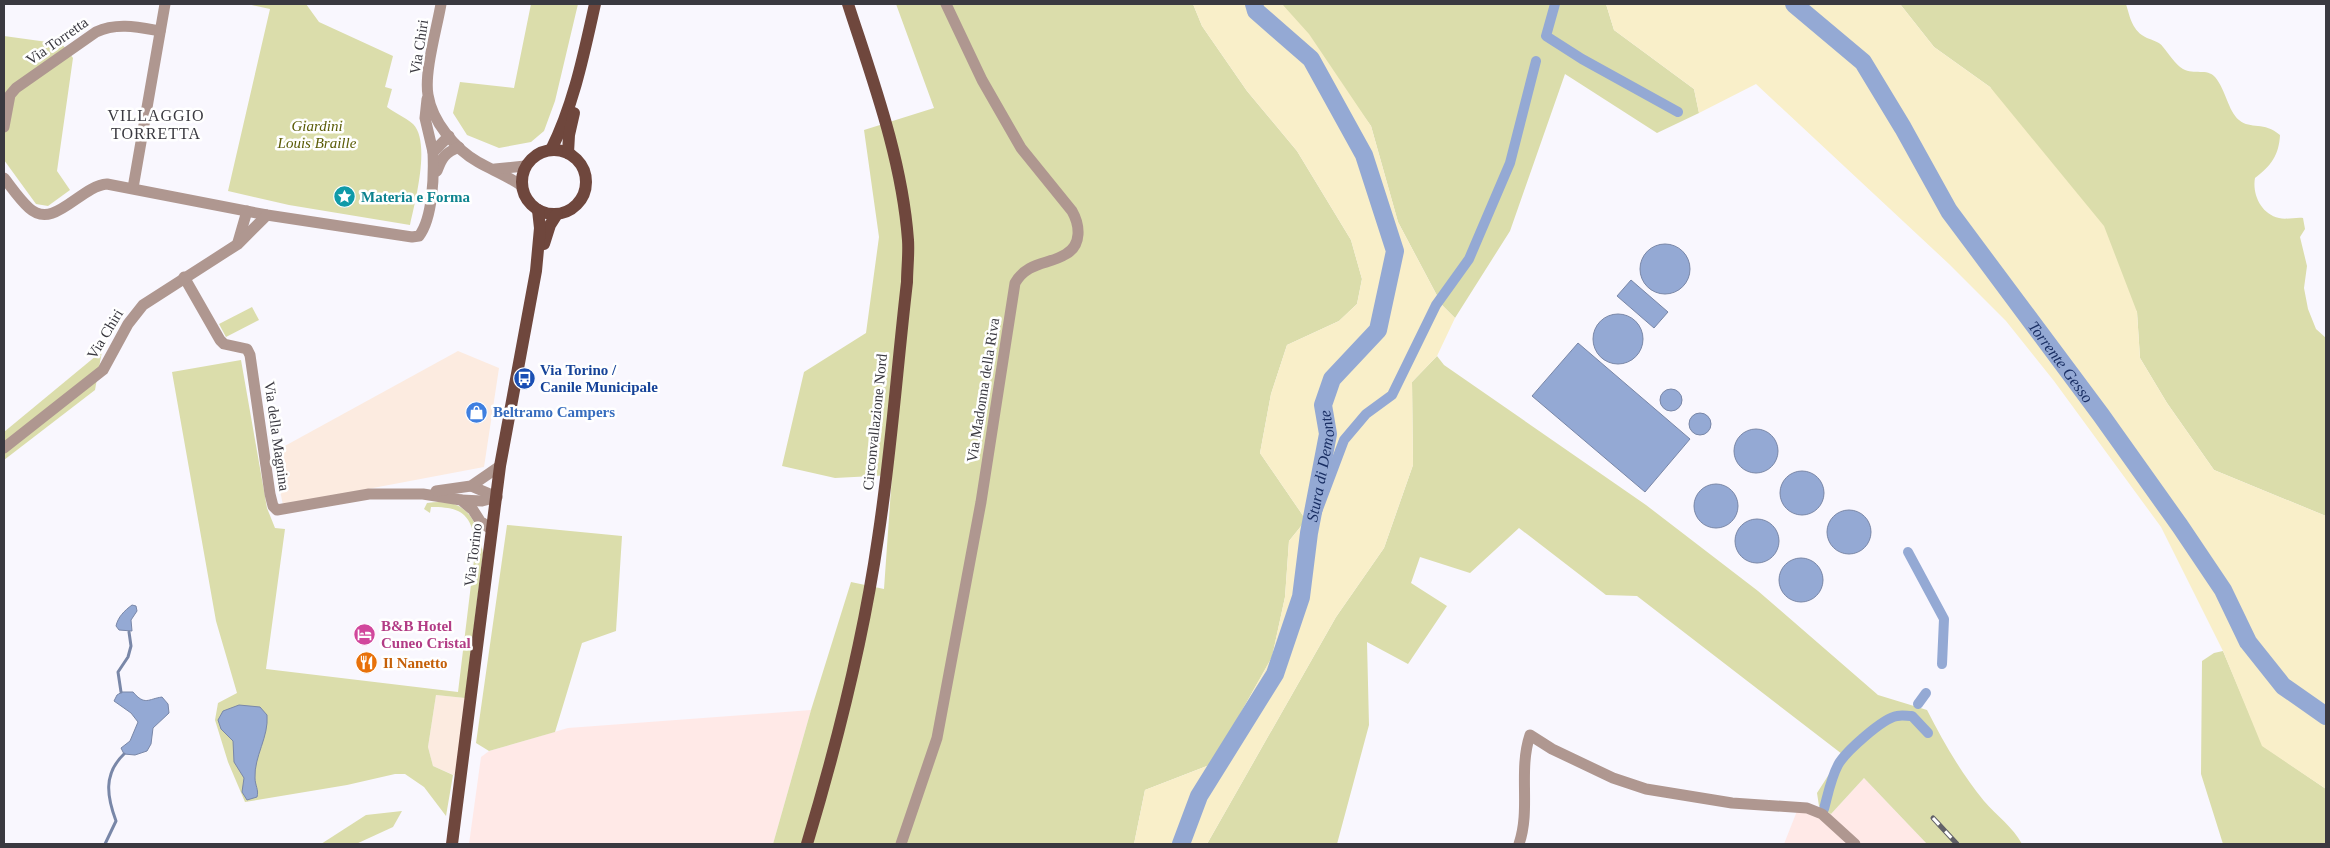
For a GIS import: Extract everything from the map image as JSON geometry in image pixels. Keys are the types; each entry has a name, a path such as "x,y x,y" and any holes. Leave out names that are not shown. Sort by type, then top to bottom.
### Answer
{"main road":[{"path":"551,150 560,133 579,76 595,4"},
{"name":"Circonvallazione Nord","path":"807,844 821,797 865,618 878,537 907,282 908,242 892,141 848,4"},
{"path":"568,153 569,135 579,91 579,76"},
{"path":"551,150 568,153 582,168 585,175 584,190 577,204 564,212 547,214 538,210 527,200 522,186 525,166 539,153 551,150"},
{"name":"Via Torino","path":"452,844 500,466 536,270 540,228 538,210"},
{"name":"Via Torino","path":"536,270 550,225 557,214"}],"street":[{"path":"133,188 165,4"},
{"name":"Via Chiri","path":"4,448 103,370 135,313 143,305 238,244 267,215 412,237 420,236 425,228 433,182 434,152 425,118 428,78 441,4"},
{"name":"Via Madonna della Riva","path":"901,844 937,738 981,502 1015,283 1018,277 1041,262 1066,255 1077,240 1079,232 1077,219 1072,211 1021,148 982,80 946,4"},
{"name":"Via Torretta","path":"4,127 10,95 16,88 96,32 108,26 124,26 160,31"},
{"name":"Via Chiri","path":"428,94 431,106 449,136 459,147 477,162 494,169 522,186"},
{"path":"434,152 449,136"},
{"name":"Via Chiri","path":"433,182 441,158 446,153 459,147"},
{"path":"494,169 525,166"},
{"path":"4,178 30,209 41,214 50,215 59,211 97,184 133,188 267,215"},
{"path":"238,244 247,211"},
{"name":"Via della Magnina","path":"184,277 220,340 224,344 247,349 250,354 272,506 277,510 286,510 369,494 422,494 482,501 496,497"},
{"name":"Via della Magnina","path":"422,494 471,486 500,466"},
{"path":"471,486 496,497"},
{"path":"461,500 473,510 480,521 492,530"},
{"path":"1519,844 1525,819 1525,757 1530,736 1552,750 1613,778 1646,789 1732,803 1807,808 1822,814 1856,844"}],"shaded area":[{"path":"458,351 499,368 484,467 283,505 272,453"},
{"path":"436,695 465,698 456,776 433,766 428,747"},
{"path":"811,710 773,844 469,844 481,757 489,751 568,728"},
{"path":"1864,778 1927,844 1784,844 1797,811 1823,811 1831,814"}],"green space":[{"name":"Giardini Louis Braille","path":"247,4 306,4 319,22 393,56 385,87 392,89 387,107 413,124 421,144 418,188 410,225 289,205 228,191 270,9"},
{"path":"531,4 578,4 555,101 544,131 531,142 499,148 467,135 453,113 460,82 514,88"},
{"path":"896,4 1193,4 1202,26 1247,91 1297,151 1351,240 1362,279 1357,304 1339,321 1287,345 1271,394 1260,453 1306,520 1289,541 1285,597 1272,657 1212,764 1145,790 1134,844 773,844 811,710 851,582 884,589 892,475 835,478 782,466 804,372 866,333 879,237 864,130 934,108"},
{"path":"1282,4 1606,4 1614,30 1694,89 1699,113 1657,133 1565,74 1510,231 1455,318 1442,305 1398,222 1371,126"},
{"path":"1900,4 2126,4 2130,19 2138,32 2160,44 2180,67 2187,71 2212,74 2215,77 2232,111 2239,120 2248,125 2269,128 2280,135 2278,148 2273,160 2255,178 2254,184 2259,202 2267,212 2282,219 2303,218 2305,229 2300,237 2307,266 2304,288 2308,309 2316,329 2326,338 2326,516 2214,470 2167,403 2140,358 2137,312 1990,87 1934,47"},
{"path":"4,36 62,44 73,58 57,171 70,190 48,206 36,204 4,160"},
{"path":"252,307 259,320 226,337 219,324"},
{"path":"102,351 95,390 4,460 4,432"},
{"path":"1437,356 1444,365 1646,505 1758,591 1878,695 1927,710 1960,769 1984,801 2014,832 2022,844 1927,844 1864,778 1831,814 1819,806 1817,793 1842,754 1637,596 1606,595 1519,528 1470,573 1420,557 1411,583 1447,606 1408,664 1367,642 1369,725 1337,844 1207,844 1336,617 1384,548 1413,465 1412,382"},
{"path":"241,360 267,508 275,528 285,529 266,669 458,692 476,543 474,533 467,518 457,510 431,507 430,513 424,509 427,503 441,502 452,504 461,507 473,521 481,541 483,553 465,698 436,695 428,747 433,766 453,775 446,816 424,787 405,774 395,774 347,785 245,802 228,762 215,720 218,703 237,693 216,621 172,372"},
{"path":"507,525 622,536 616,631 582,643 555,732 489,751 476,743"},
{"path":"2223,651 2263,746 2326,789 2326,844 2223,844 2201,774 2202,661 2214,653"},
{"path":"402,811 393,827 356,844 321,844 366,815"}],"sand":[{"path":"1193,4 1282,4 1309,34 1371,126 1398,222 1442,305 1455,318 1437,356 1412,382 1413,465 1384,548 1336,617 1207,844 1134,844 1145,790 1212,764 1272,657 1285,597 1289,541 1306,520 1260,453 1271,394 1287,345 1339,321 1357,304 1362,279 1351,240 1297,151 1247,91 1202,26"},
{"path":"1606,4 1900,4 1934,47 1990,87 2104,226 2137,312 2140,358 2167,403 2214,470 2326,516 2326,789 2262,746 2223,651 2161,527 2054,381 2006,321 1949,264 1756,84 1699,113 1694,89 1614,30"}],"water":[{"path":"1660,244 1670,244 1683,251 1690,264 1690,274 1683,287 1670,294 1660,294 1651,290 1644,283 1640,274 1640,264 1644,255 1651,248"},
{"path":"1631,280 1668,312 1654,328 1617,296"},
{"path":"1618,314 1632,318 1639,325 1643,339 1639,353 1632,360 1618,364 1604,360 1597,353 1593,339 1597,325 1604,318"},
{"path":"1578,343 1690,439 1645,492 1532,396"},
{"path":"1671,389 1679,392 1682,400 1679,408 1671,411 1663,408 1660,400 1663,392"},
{"path":"1700,413 1708,416 1711,424 1708,432 1700,435 1692,432 1689,424 1692,416"},
{"path":"1756,429 1768,433 1774,439 1778,451 1774,463 1768,469 1756,473 1744,469 1738,463 1734,451 1738,439 1744,433"},
{"path":"1802,471 1814,475 1820,481 1824,493 1820,505 1814,511 1802,515 1790,511 1784,505 1780,493 1784,481 1790,475"},
{"path":"1716,484 1728,488 1734,494 1738,506 1734,518 1728,524 1716,528 1704,524 1698,518 1694,506 1698,494 1704,488"},
{"path":"1849,510 1861,514 1867,520 1871,532 1867,544 1861,550 1849,554 1837,550 1831,544 1827,532 1831,520 1837,514"},
{"path":"1757,519 1769,523 1775,529 1779,541 1775,553 1769,559 1757,563 1745,559 1739,553 1735,541 1739,529 1745,523"},
{"path":"1801,558 1813,562 1819,568 1823,580 1819,592 1813,598 1801,602 1789,598 1783,592 1779,580 1783,568 1789,562"},
{"path":"132,605 136,606 137,611 131,620 132,631 119,630 116,626 118,620"},
{"path":"122,692 133,692 144,700 162,697 168,704 169,713 153,728 151,744 147,751 135,755 124,754 121,748 130,741 138,722 131,713 114,701 117,695"},
{"path":"239,705 260,707 267,715 266,731 255,770 257,797 247,800 242,792 244,778 234,762 233,741 221,729 218,720 223,711"}],"waterway":[{"name":"Stura di Demonte","path":"1181,844 1199,796 1275,674 1301,597 1309,533 1328,434 1323,405 1332,379 1378,330 1395,251 1364,155 1311,59 1256,11 1254,4"},
{"path":"1555,4 1546,36 1582,59 1678,112"},
{"name":"Torrente Gesso","path":"1794,4 1863,62 1903,128 1949,211 2101,415 2180,526 2223,590 2248,642 2283,686 2326,716"},
{"path":"1309,533 1344,440 1366,414 1392,395 1436,305 1469,259 1510,163 1536,61"},
{"path":"1908,552 1944,619 1942,664"},
{"path":"121,692 118,672 128,657 131,646 129,632"},
{"path":"1918,704 1926,693"},
{"path":"1824,809 1838,765 1848,752 1874,729 1891,718 1912,716 1928,733"},
{"path":"105,844 116,821 110,803 110,778 117,762 124,754"}],"railway":[{"path":"1933,818 1957,844"}],"place":[{"name":"Materia e Forma","path":"345,197"},
{"name":"Via Torino / Canile Municipale","path":"524,379"},
{"name":"Beltramo Campers","path":"477,412"},
{"name":"B&B Hotel Cuneo Cristal","path":"365,635"},
{"name":"Il Nanetto","path":"367,663"}],"district":[{"name":"VILLAGGIO TORRETTA","path":"156,124"}]}
